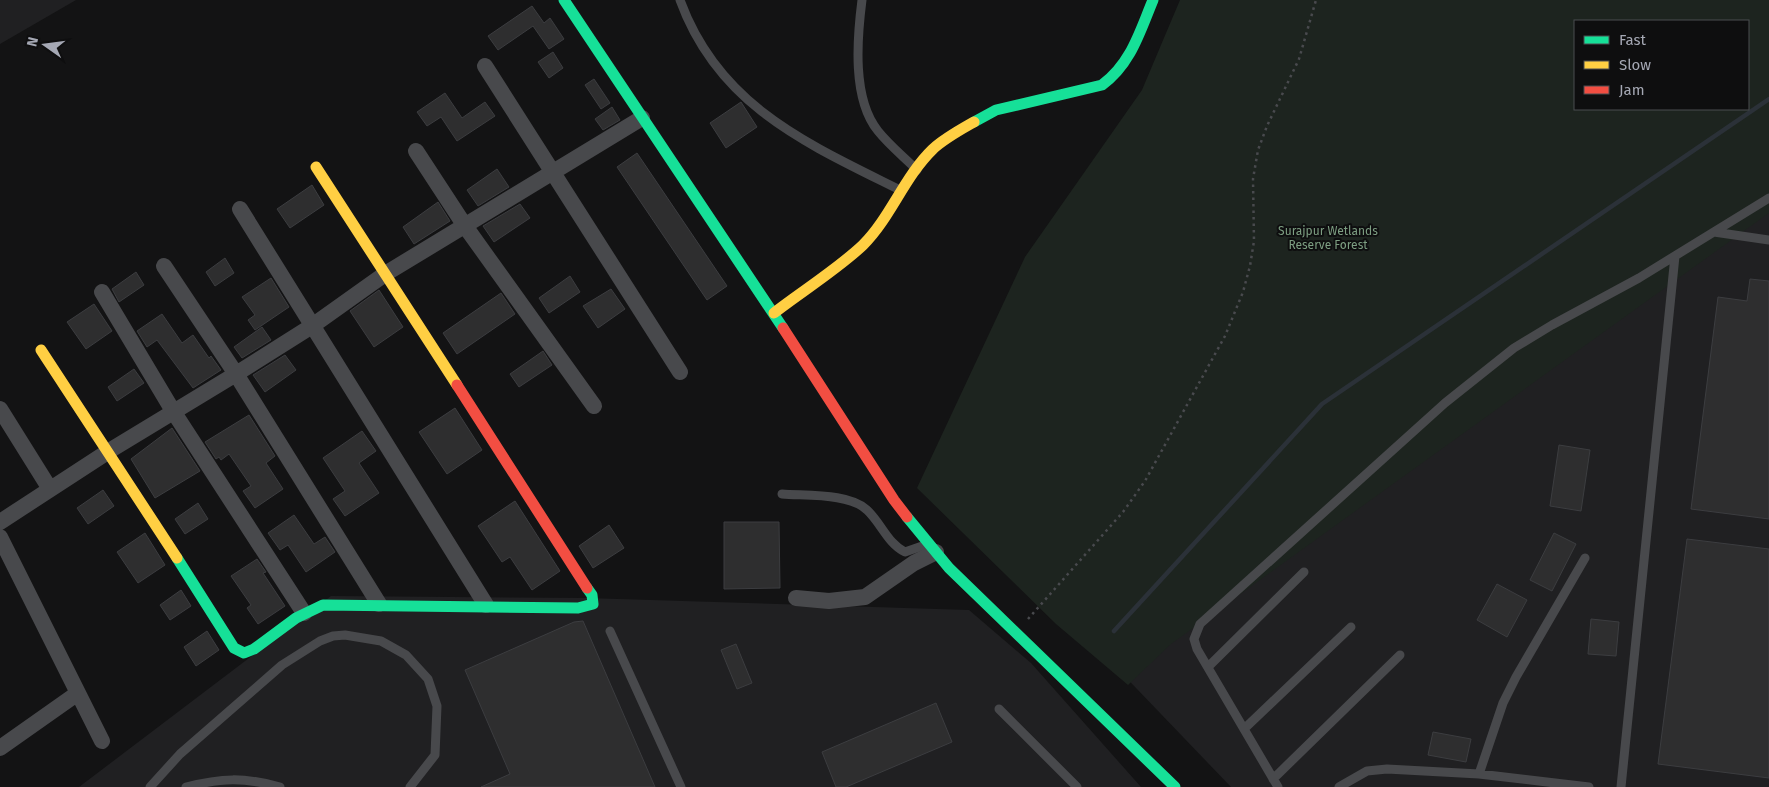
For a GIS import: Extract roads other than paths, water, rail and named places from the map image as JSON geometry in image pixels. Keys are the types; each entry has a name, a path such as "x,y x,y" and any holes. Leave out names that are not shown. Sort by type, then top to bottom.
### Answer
{"street":[{"path":"564,0 774,314 894,500 949,568 1175,787"},
{"path":"774,314 862,246 881,224 932,150 955,132 976,119 996,110 1102,85 1119,73 1153,0"},
{"path":"485,66 680,372"},
{"path":"0,522 109,451 312,326 384,274 553,174 642,118"},
{"path":"416,151 465,226 594,406"},
{"path":"41,350 109,451 234,648 240,653 246,653 304,613 323,605 486,605 578,608 588,607 593,604 594,600 316,167"},
{"path":"240,209 486,605"},
{"path":"164,266 236,374 379,604"},
{"path":"102,292 173,411 304,613"},
{"path":"0,408 50,489"},
{"path":"0,537 102,741"},
{"path":"796,598 829,601 865,597 932,548"},
{"path":"0,748 78,693"}],"lane":[{"path":"680,0 687,20 706,50 726,78 751,104 798,138 902,191"},
{"path":"862,0 858,66 866,109 878,132 917,170"},
{"path":"1400,655 1275,783 1197,649 1194,639 1200,624 1445,403 1514,348 1552,325 1640,278 1769,198"},
{"path":"1714,232 1769,240"},
{"path":"1621,787 1675,256"},
{"path":"782,494 844,499 857,502 868,510 897,548 905,552 932,548"},
{"path":"1479,774 1503,703 1585,558"},
{"path":"1208,667 1304,572"},
{"path":"1244,729 1351,627"},
{"path":"610,631 681,787"},
{"path":"150,787 180,754 282,665 320,640 345,635 381,642 406,655 428,679 436,706 435,755 410,787"},
{"path":"1000,709 1077,787"},
{"path":"1340,787 1356,775 1377,769 1479,774 1589,787"},
{"path":"186,787 230,778 258,781 280,787"}],"waterway":[{"path":"1114,631 1322,404 1769,99"}],"park label":[{"name":"Surajpur Wetlands Reserve Forest","path":"1328,238"}]}
